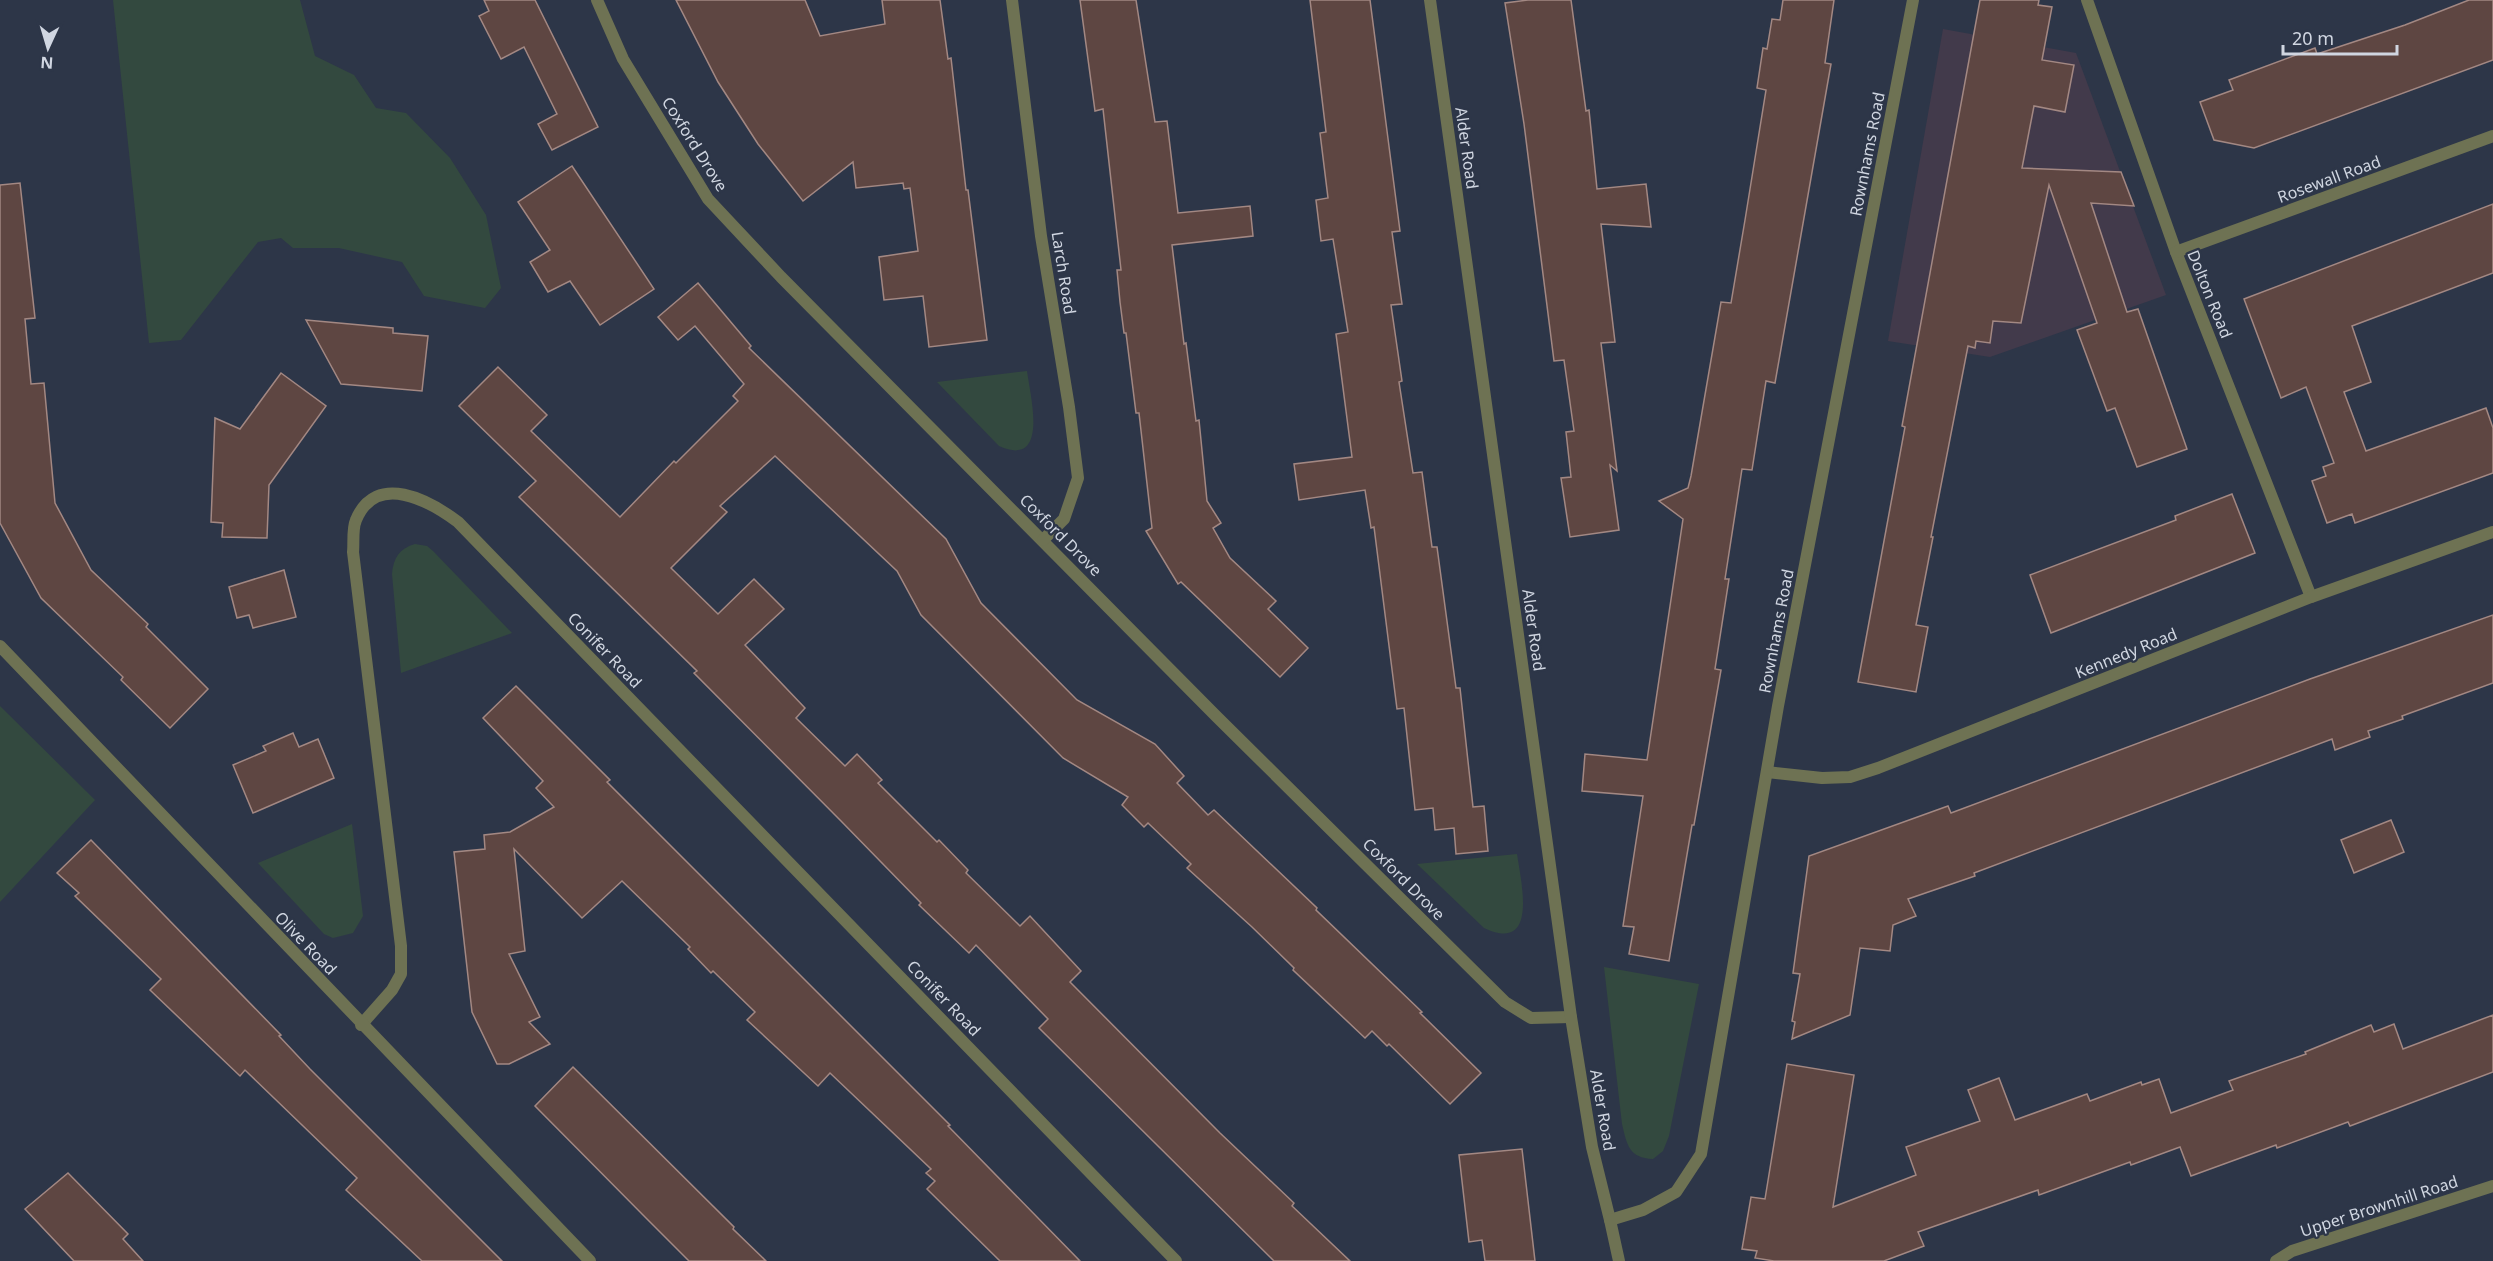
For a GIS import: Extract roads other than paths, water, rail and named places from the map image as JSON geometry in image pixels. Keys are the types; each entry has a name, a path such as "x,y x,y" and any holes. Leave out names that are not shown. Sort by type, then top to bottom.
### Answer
{"street":[{"name":"Coxford Drove","path":"597,0 623,59 708,199 781,277 1209,709 1505,1002 1532,1018 1571,1017"},
{"name":"Larch Road","path":"1012,0 1041,236 1069,407 1078,478 1064,519 1043,540"},
{"name":"Alder Road","path":"1430,0 1571,1017 1592,1148 1619,1261"},
{"name":"Rownhams Road","path":"1610,1220 1642,1210 1676,1192 1701,1154 1767,772 1913,0"},
{"name":"Dolton Road","path":"2087,0 2175,252 2311,597"},
{"name":"Rosewall Road","path":"2175,252 2493,136"},
{"name":"Conifer Road","path":"361,1025 392,990 401,974 401,946 353,552 355,521 365,506 377,497 395,493 417,497 437,506 458,522 1176,1261"},
{"name":"Kennedy Road","path":"1767,772 1822,778 1850,777 1860,774 2311,597 2493,532"},
{"name":"Olive Road","path":"0,646 361,1025 590,1261"},
{"name":"Upper Brownhill Road","path":"2276,1261 2292,1251 2493,1186"}]}
